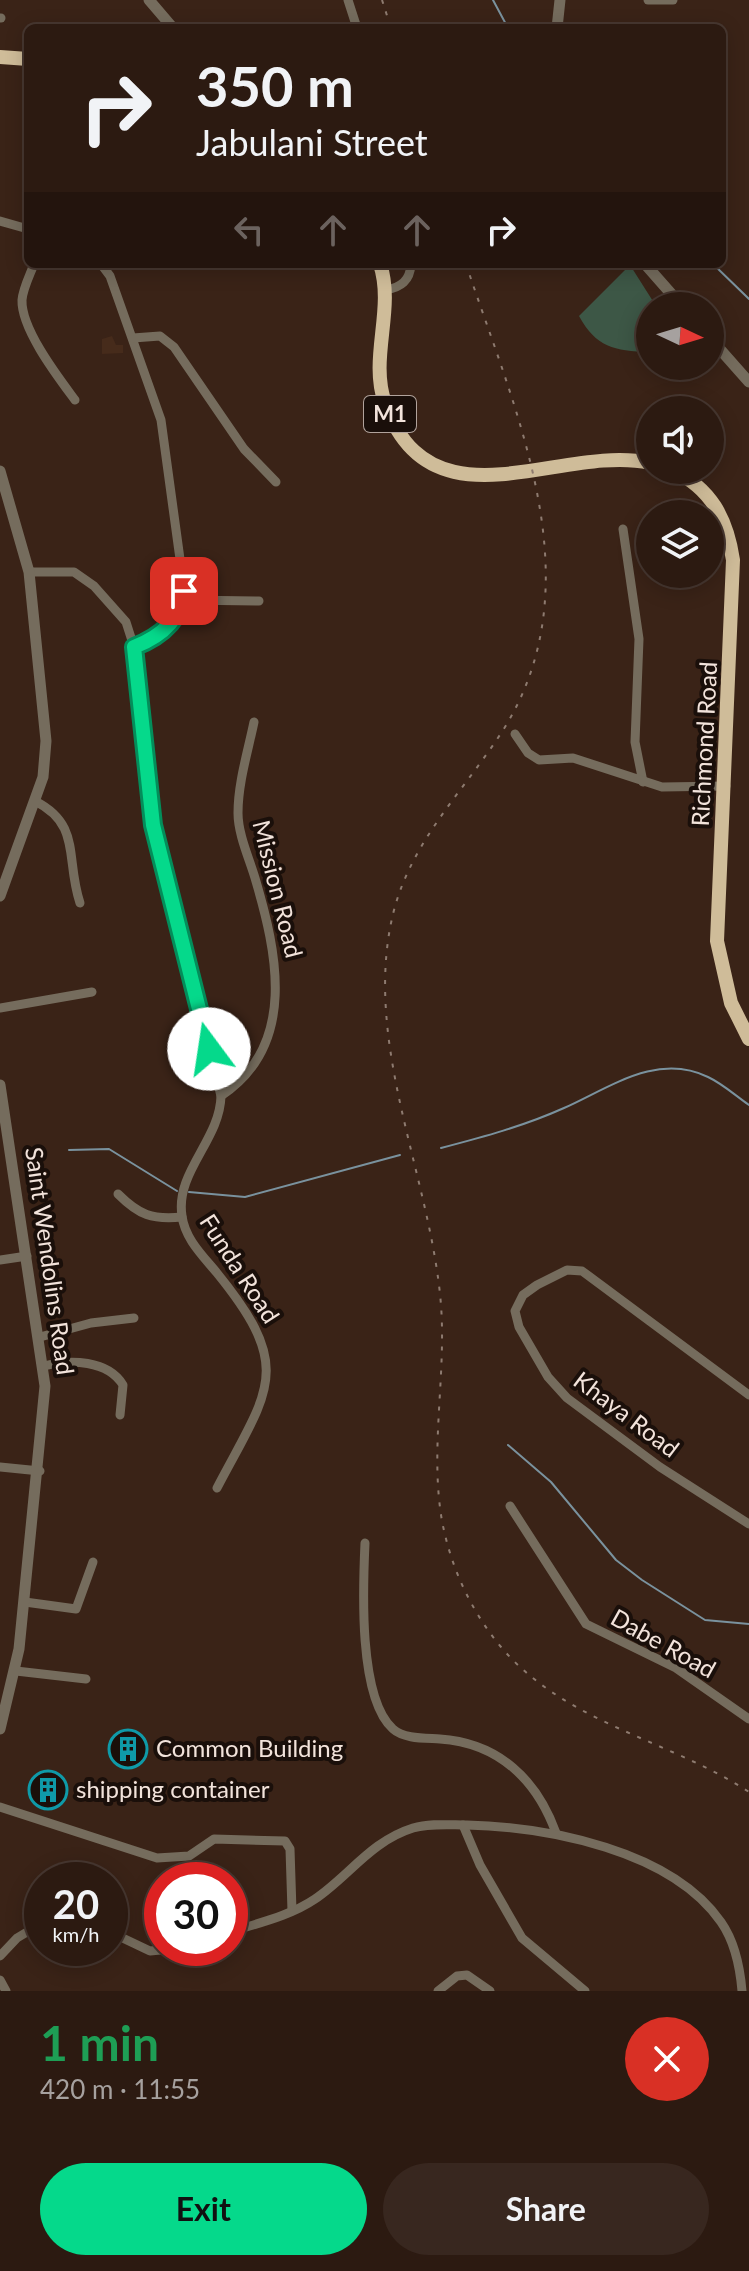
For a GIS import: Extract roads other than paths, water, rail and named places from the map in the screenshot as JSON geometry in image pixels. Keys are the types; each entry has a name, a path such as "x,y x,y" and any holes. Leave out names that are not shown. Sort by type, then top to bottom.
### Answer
{"highway":[{"path":"0,57 24,59"},
{"name":"M1","path":"381,268 386,290 380,382 384,401 403,436 420,454 442,467 468,475 495,477 626,458 636,460"},
{"name":"Richmond Road","path":"695,484 711,499 730,539 735,575 717,941 731,1003 749,1039"}],"street":[{"path":"149,0 170,24"},
{"path":"348,0 356,24"},
{"path":"557,24 560,0"},
{"path":"648,0 673,0"},
{"path":"0,221 24,228"},
{"path":"33,268 23,295 24,312 55,373 75,400"},
{"path":"104,268 110,276 161,420 183,600 168,626 150,641 134,647"},
{"path":"386,290 398,288 407,280 410,268"},
{"path":"649,268 670,292"},
{"path":"133,338 160,336 174,347 244,449 276,482"},
{"path":"724,354 749,382"},
{"path":"0,471 29,572 46,741 43,777 0,896"},
{"path":"623,529 639,639 635,742 643,782"},
{"name":"Funda Road","path":"29,572 61,570 85,578 119,612 134,647 153,825 221,1096 214,1132 186,1183 182,1217 193,1243 252,1319 266,1361 262,1399 217,1488"},
{"path":"183,600 259,601"},
{"name":"Mission Road","path":"221,1096 239,1084 258,1061 276,996 271,930 238,812 254,722"},
{"path":"515,734 528,753 539,760 573,758 643,782 672,788 726,786"},
{"path":"35,801 56,813 64,823 73,883 80,903"},
{"path":"0,1008 92,992"},
{"name":"Saint Wendolins Road","path":"0,1085 2,1116 44,1366 45,1417 16,1671 0,1729"},
{"path":"118,1194 140,1214 159,1219 182,1217"},
{"path":"0,1260 27,1256"},
{"name":"Khaya Road","path":"749,1395 582,1271 560,1273 529,1290 519,1302 515,1316 519,1327 548,1377 567,1398 697,1493 749,1524"},
{"path":"40,1337 91,1323 134,1318"},
{"path":"44,1366 74,1362 114,1374 123,1385 120,1415"},
{"path":"0,1467 40,1471"},
{"name":"Dabe Road","path":"513,1510 586,1624 676,1668 749,1719"},
{"path":"365,1543 363,1628 373,1680 387,1722 403,1735 475,1746 509,1763 539,1793 556,1833"},
{"path":"25,1602 76,1609 93,1562"},
{"path":"16,1671 86,1679"},
{"path":"0,1807 157,1858 186,1858 217,1839 280,1840 289,1846 292,1911"},
{"path":"463,1825 480,1865 503,1899 522,1938 585,1991"},
{"path":"248,1926 292,1911 319,1897 368,1852 392,1836 416,1827 463,1825 556,1833 654,1867 683,1886 721,1921 733,1944 742,1991"},
{"path":"0,1956 24,1934"},
{"path":"438,1991 461,1975 475,1977 490,1991"},
{"path":"0,1980 6,1991"}],"waterway":[{"path":"493,0 506,24"},
{"path":"717,268 749,299"},
{"path":"441,1148 534,1120 634,1076 670,1068 689,1070 708,1077 749,1105"},
{"path":"69,1150 109,1149 177,1191"},
{"path":"189,1192 245,1197 400,1155"},
{"path":"508,1445 551,1482 616,1560 642,1580 705,1620 749,1624"}],"railway":[{"path":"382,0 390,24"},
{"path":"467,268 524,437 538,496 545,555 544,613 531,671 505,727 426,839 401,887 393,914 386,961 386,1009 391,1057 433,1247 440,1294 442,1351 437,1464 442,1521 457,1572 472,1604 501,1647 527,1673 587,1713 718,1774 749,1792"}],"place":[{"name":"Common Building","path":"128,1749"},
{"name":"shipping container","path":"48,1790"}]}
